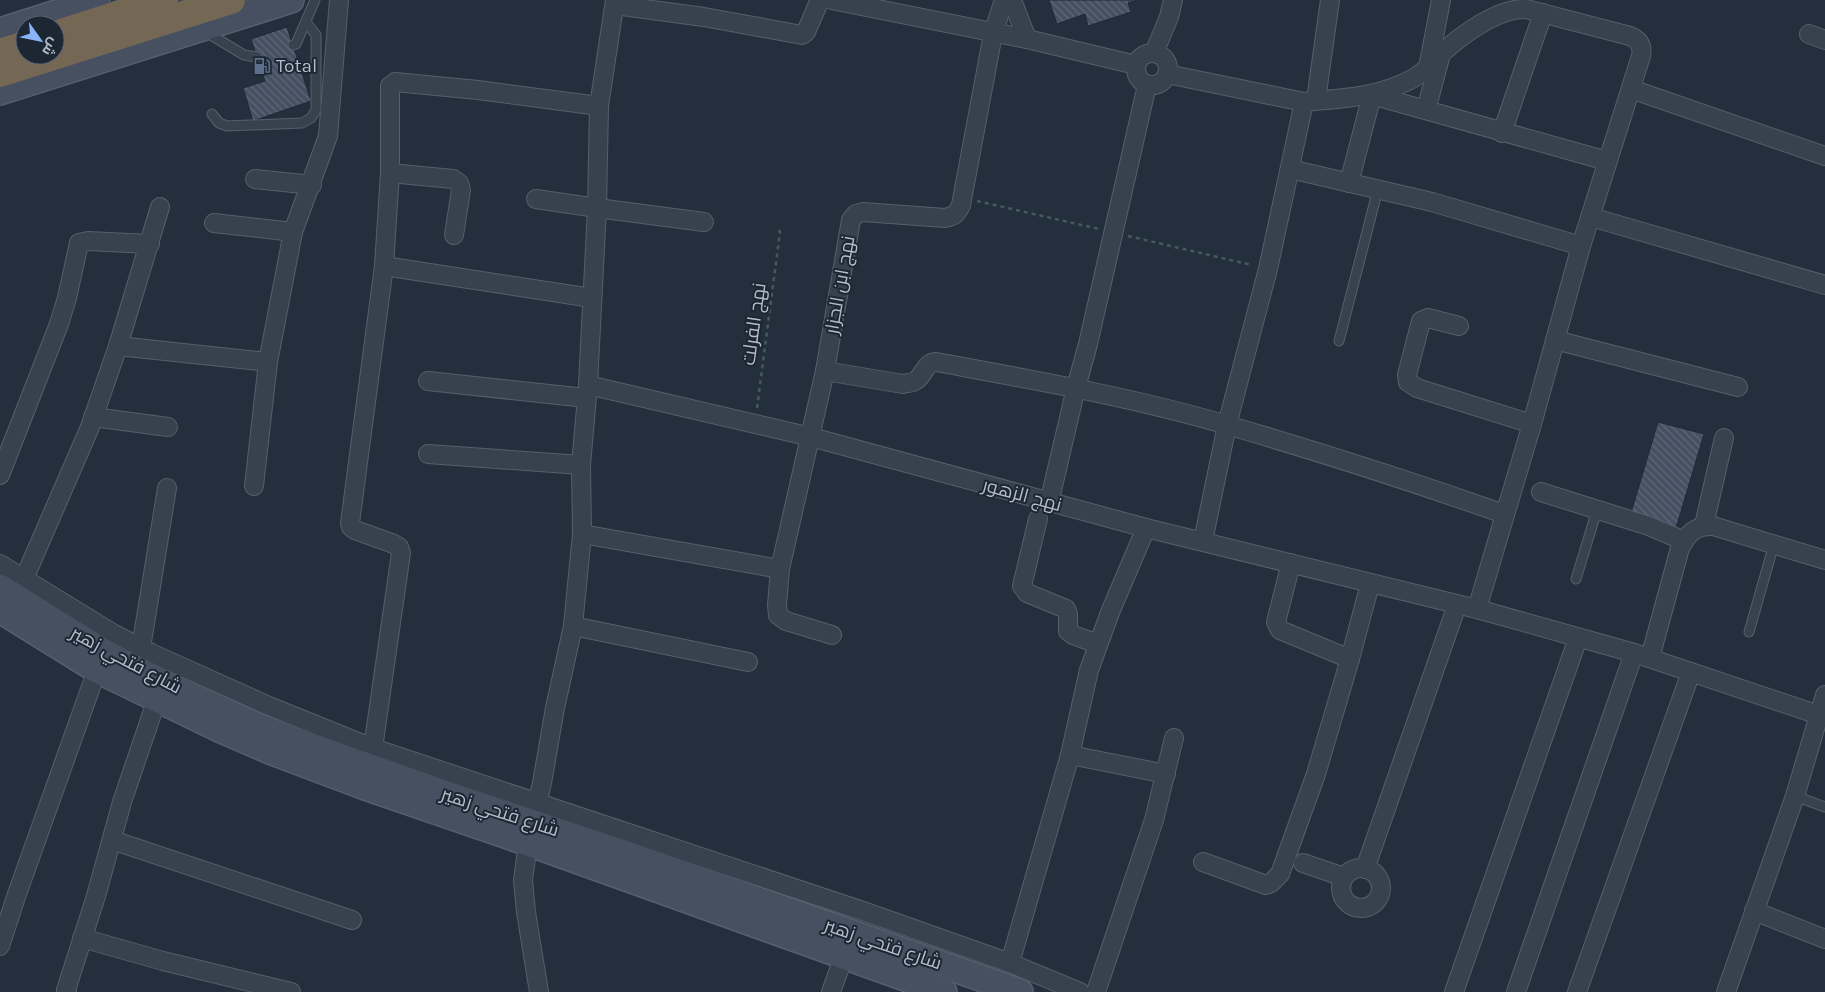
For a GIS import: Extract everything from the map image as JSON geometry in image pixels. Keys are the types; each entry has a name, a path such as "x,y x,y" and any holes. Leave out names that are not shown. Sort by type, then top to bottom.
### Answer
{"highway":[{"path":"65,32 164,0"},
{"path":"0,73 231,0"},
{"path":"0,52 15,47"}],"street":[{"path":"0,31 97,0"},
{"path":"0,92 290,0"},
{"path":"254,486 268,362 294,232 328,136 339,0"},
{"path":"539,992 524,896 524,880 555,708 573,626 582,534 581,465 597,208 599,106 615,3 802,35 806,32 821,0"},
{"path":"832,0 993,34 1026,39 1136,65"},
{"path":"993,34 1004,0"},
{"path":"1012,0 1026,39"},
{"path":"1154,53 1169,17 1173,0"},
{"path":"1203,541 1227,425 1268,269 1290,169 1310,101 1330,0"},
{"path":"1428,69 1441,0"},
{"path":"1167,74 1310,101 1372,95 1412,79 1428,69 1442,53 1476,27 1517,8 1630,36 1641,45 1642,50 1632,89 1607,161 1581,246 1532,424 1477,609"},
{"path":"1502,133 1543,13"},
{"name":"نهج ابن الجزار","path":"832,635 786,621 778,615 777,606 780,568 826,371 851,220 856,214 863,212 945,218 952,217 958,213 993,34"},
{"path":"1154,53 1162,57 1168,68 1167,74 1159,84 1153,86 1141,82 1137,77 1136,65 1144,55 1154,53"},
{"path":"1426,110 1442,53"},
{"path":"373,748 401,553 399,547 394,544 355,530 351,527 350,523 384,266 390,173 390,86 395,82 478,90 599,106"},
{"path":"1049,503 1147,85"},
{"path":"1632,89 1825,156"},
{"path":"1372,95 1607,161"},
{"path":"1349,183 1372,95"},
{"path":"1290,169 1432,202 1581,246"},
{"path":"390,173 454,179 459,183 461,190 454,236"},
{"path":"254,179 312,185"},
{"path":"536,198 704,222"},
{"path":"24,579 93,417 118,346 160,207"},
{"path":"1590,217 1825,285"},
{"path":"214,223 294,232"},
{"path":"0,475 59,324 67,298 79,243 88,241 150,244"},
{"path":"384,266 592,298"},
{"path":"1459,326 1428,318 1421,321 1407,374 1408,382 1417,388 1532,424"},
{"path":"1555,340 1738,387"},
{"path":"118,346 268,362"},
{"path":"826,371 903,384 915,381 920,377 927,365 936,362 1076,388 1227,425 1422,486 1504,514"},
{"name":"نهج الزهور","path":"428,381 587,391 810,437 1049,503 1477,609 1642,656 1819,715"},
{"path":"93,417 168,427"},
{"path":"1704,526 1724,438"},
{"path":"428,454 581,465"},
{"path":"141,648 168,488"},
{"path":"1541,492 1649,526 1684,540"},
{"path":"1038,518 1022,586 1027,593 1066,609 1068,614 1068,631 1073,635 1098,644"},
{"path":"1516,992 1686,536 1694,529 1713,526 1825,560"},
{"path":"1010,963 1070,755 1089,670 1146,528"},
{"path":"582,534 780,568"},
{"path":"1291,563 1276,622 1280,630 1350,659"},
{"path":"0,564 114,634 141,648 269,706 373,748 533,823 866,912 1010,963 1080,992"},
{"path":"1203,862 1266,885 1271,883 1280,874 1316,774 1370,584"},
{"name":"شارع فتحي زهير","path":"0,588 104,652 260,727 1020,992"},
{"path":"1365,869 1457,605"},
{"name":"شارع فتحي زهير","path":"2,617 97,670 221,730 272,752 365,787 533,823 844,956 944,992"},
{"path":"573,626 748,662"},
{"path":"1454,992 1578,638"},
{"path":"0,946 97,670"},
{"path":"1577,992 1691,672"},
{"path":"1726,992 1796,796 1825,694"},
{"path":"67,992 122,802 158,699"},
{"path":"1096,992 1154,820 1174,738"},
{"path":"1070,755 1166,774"},
{"path":"112,840 352,920"},
{"path":"1303,864 1344,878"},
{"path":"1365,869 1376,876 1380,882 1379,895 1371,905 1358,908 1346,902 1341,890 1344,878 1354,870 1365,869"},
{"path":"1754,911 1825,939"},
{"path":"82,938 163,961 291,992"},
{"path":"831,992 844,956"}],"lane":[{"path":"293,45 300,38 315,0"},
{"path":"212,114 219,123 227,126 302,122 311,118 316,110 317,48 316,35 306,22"},
{"path":"199,28 244,54 257,57"},
{"path":"1339,341 1378,189"},
{"path":"1576,579 1597,510"},
{"path":"1749,632 1774,544"},
{"path":"1796,796 1825,807"}],"path":[{"name":"نهج الفرلت","path":"754,424 780,232 778,229"}],"building":[{"path":"1049,0 1138,0 1128,3 1131,12 1088,26 1085,14 1057,24"},
{"path":"287,27 311,101 253,121 243,88 265,81 251,39"},
{"path":"1658,422 1704,434 1674,535 1630,516"}],"place":[{"name":"Total","path":"262,66"}]}
